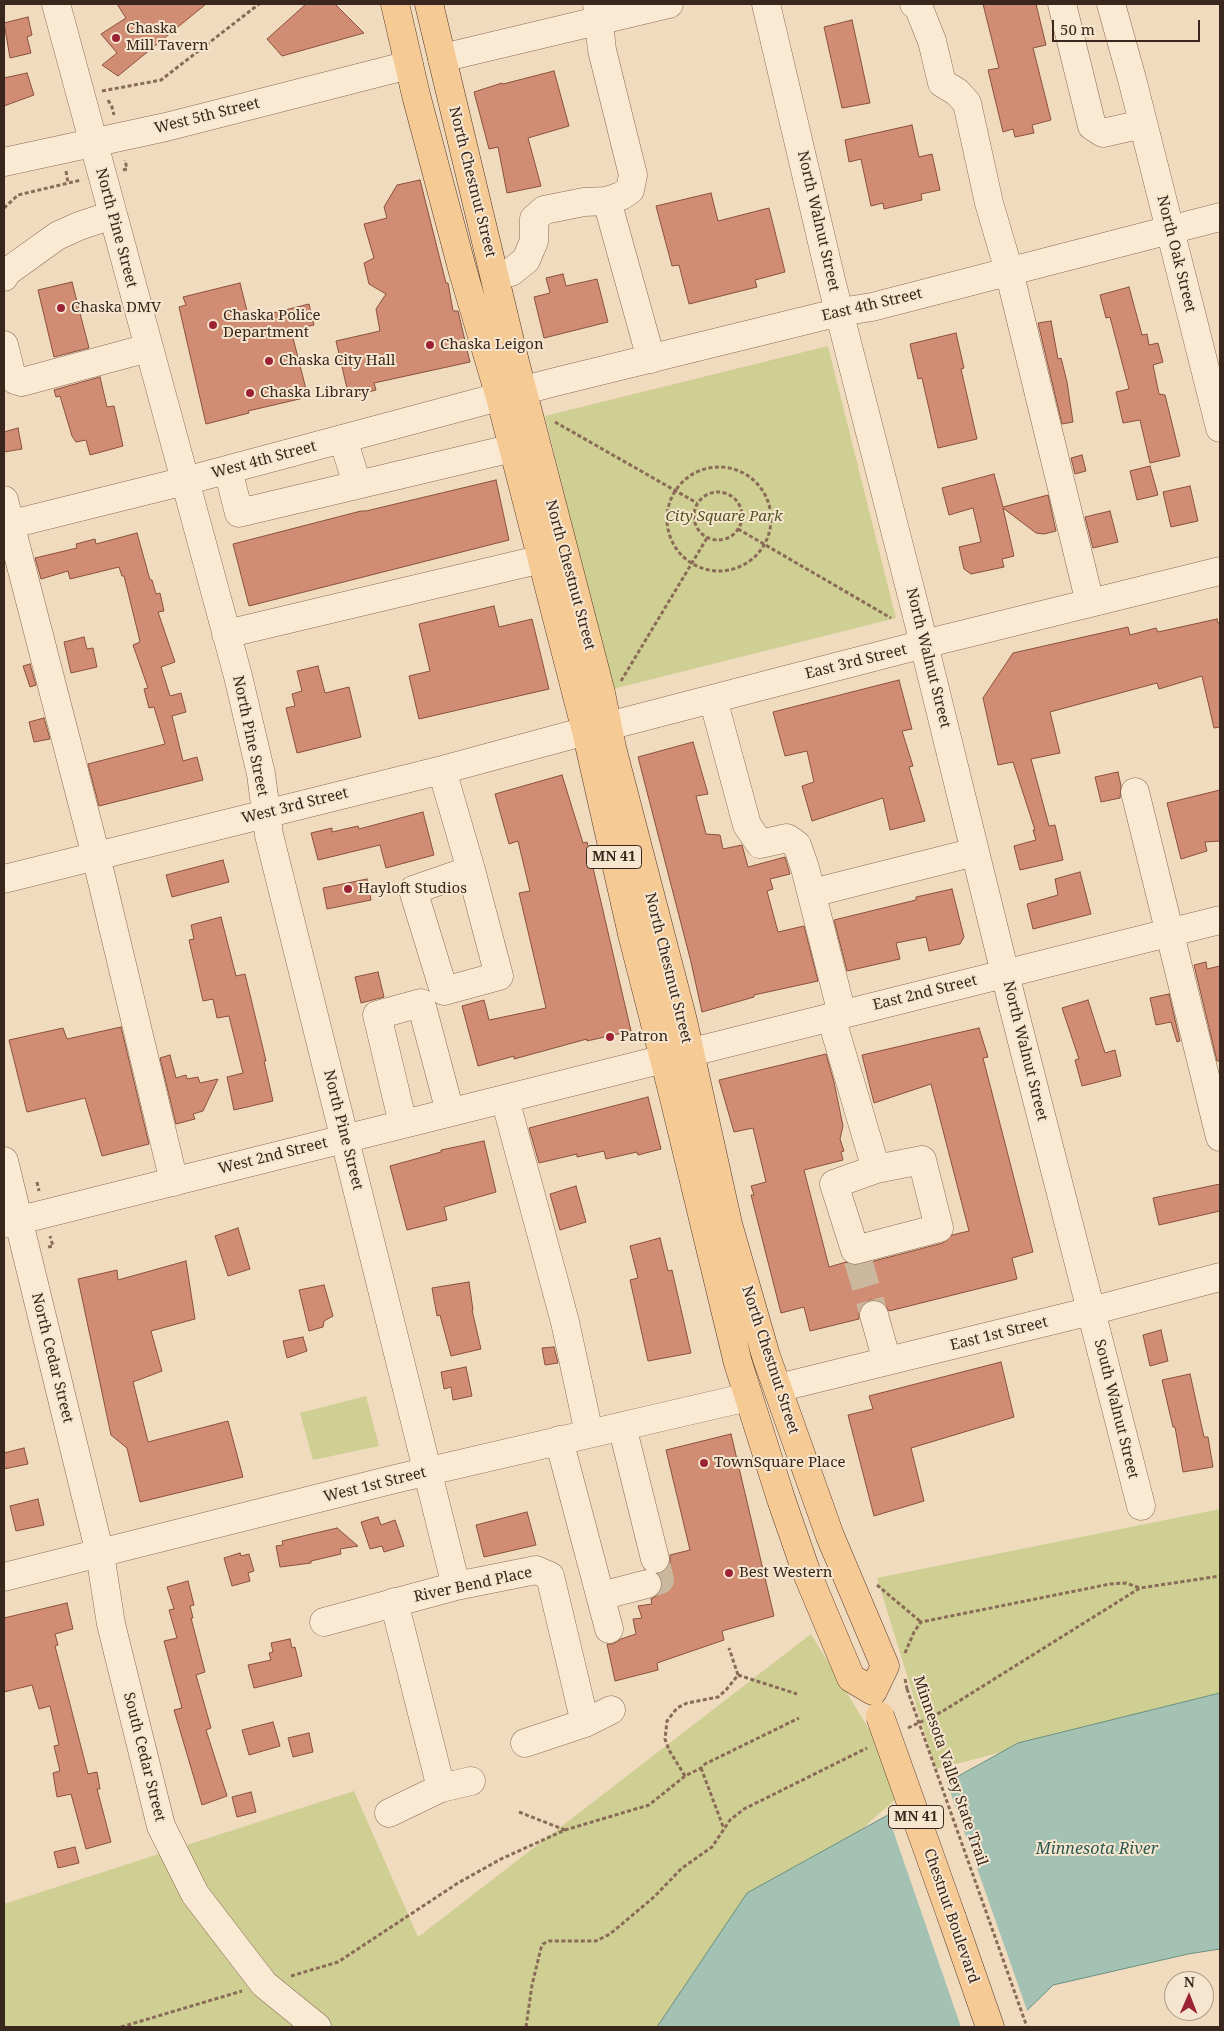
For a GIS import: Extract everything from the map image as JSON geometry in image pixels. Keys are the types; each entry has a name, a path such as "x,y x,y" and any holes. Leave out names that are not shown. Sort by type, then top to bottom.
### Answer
{"main road":[{"name":"North Chestnut Street","path":"395,4 463,272 511,394 597,728"},
{"name":"North Chestnut Street","path":"429,4 495,276 511,394 513,448 542,559 597,728 612,748 683,1021 676,1056 738,1364 806,1571 851,1678 873,1691 885,1666 830,1536 766,1356 728,1224 676,1056"},
{"name":"Chestnut Boulevard","path":"873,1691 880,1716 990,2027"}],"street":[{"name":"North Pine Street","path":"56,4 226,634 260,774 269,836 346,1138 456,1586"},
{"path":"442,58 598,12 669,4"},
{"name":"North Walnut Street","path":"766,4 840,312 1005,974 1092,1311"},
{"path":"914,4 918,6 932,41 942,83 957,92 967,103 989,203 1009,271 1090,603"},
{"path":"1062,4 1092,126 1103,133 1143,124"},
{"name":"North Oak Street","path":"1111,4 1132,79 1220,428"},
{"path":"495,276 511,272 526,260 534,241 534,218 544,210 584,202 607,201 622,196 630,190 633,176 602,50 598,12"},
{"name":"West 5th Street","path":"4,162 166,127 409,65"},
{"path":"607,201 651,359"},
{"path":"4,277 8,272 58,236 79,226 112,215"},
{"name":"East 4th Street","path":"511,394 840,312 872,307 1220,217"},
{"path":"4,345 12,377 22,382 29,382 148,348"},
{"name":"West 4th Street","path":"6,517 185,481 511,394"},
{"path":"343,439 357,484"},
{"path":"228,470 239,513 513,448"},
{"path":"6,517 96,856 174,1182"},
{"path":"226,634 542,559"},
{"name":"East 3rd Street","path":"597,728 924,644 1220,571"},
{"path":"713,699 747,825 760,844 787,838 797,845 812,893 837,1016 876,1169"},
{"name":"West 3rd Street","path":"4,879 442,770 597,728"},
{"path":"403,1124 377,1015 499,976 442,770"},
{"path":"1136,792 1220,1137"},
{"path":"812,893 975,852"},
{"path":"450,1112 433,997 413,890 471,870"},
{"name":"East 2nd Street","path":"676,1056 1220,920"},
{"name":"West 2nd Street","path":"11,1222 676,1056"},
{"path":"505,1099 565,1322 589,1434"},
{"path":"922,1160 939,1228 856,1255 834,1184 876,1169 922,1160"},
{"name":"North Cedar Street","path":"4,1161 11,1222 100,1554"},
{"name":"East 1st Street","path":"778,1388 1092,1311 1220,1277"},
{"name":"South Walnut Street","path":"1092,1311 1141,1506"},
{"path":"874,1316 887,1361"},
{"name":"West 1st Street","path":"4,1578 559,1440 748,1397"},
{"path":"600,1596 651,1571 622,1426"},
{"path":"559,1440 609,1629"},
{"name":"South Cedar Street","path":"100,1554 111,1624 161,1826 195,1894 264,1984 316,2027"},
{"name":"River Bend Place","path":"324,1622 456,1586 536,1570 550,1576 585,1723"},
{"name":"River Bend Place","path":"394,1602 441,1788"},
{"path":"525,1744 585,1723 611,1710"},
{"path":"389,1813 441,1788 471,1781"}],"path":[{"path":"102,91 161,80 259,4"},
{"path":"4,208 18,195 68,183"},
{"path":"550,419 697,503"},
{"path":"726,467 748,475 765,494 770,507 769,533 764,545 754,558 739,567 722,571 706,570 690,563 681,556 669,536 667,512 675,490 692,474 708,468 726,467"},
{"path":"717,492 732,496 737,502 742,515 738,529 728,538 720,540 707,538 696,526 694,518 697,503 703,497 717,492"},
{"path":"738,529 891,618"},
{"path":"619,685 690,563 707,538"},
{"path":"907,1729 943,1711 1140,1588 1220,1576"},
{"path":"904,1655 914,1632 921,1622 1110,1584 1126,1583 1140,1588"},
{"path":"877,1585 921,1622"},
{"path":"729,1648 738,1675"},
{"name":"Minnesota Valley State Trail","path":"905,1674 1027,2027"},
{"path":"738,1675 797,1694"},
{"path":"684,1776 665,1739 667,1721 677,1708 682,1705 718,1697 738,1675"},
{"path":"121,2027 338,1962 458,1883 501,1859 564,1830 649,1804 684,1776 799,1718"},
{"path":"526,2027 532,1985 543,1944 549,1942 596,1941 610,1934 654,1897 682,1868 712,1847 730,1820 752,1805 872,1745"},
{"path":"701,1768 724,1829"},
{"path":"519,1812 564,1830"}],"green space":[{"name":"City Square Park","path":"828,346 896,618 613,689 545,416"},
{"path":"366,1396 379,1446 313,1460 300,1413"},
{"path":"1220,1509 1220,1696 936,1769 877,1578"},
{"path":"811,1634 906,1790 681,1989 676,2018 705,2027 4,2027 4,1904 354,1791 418,1937"}],"water":[{"name":"Minnesota River","path":"1220,1693 1220,1949 1188,1954 1053,1985 1010,2027 657,2027 747,1893 1018,1743"}],"pier":[{"path":"946,1780 1028,2013 1014,2027 961,2027 887,1813"}],"building":[{"path":"117,4 206,4 118,76 102,65 117,53 101,34 126,18"},
{"path":"306,4 335,4 364,33 282,56 267,39"},
{"path":"983,4 1036,4 1046,45 1033,48 1051,120 1032,125 1034,133 1015,137 1013,129 1003,132 988,70 999,68"},
{"path":"28,17 32,35 27,37 31,53 10,58 4,23"},
{"path":"852,20 870,103 842,108 824,27"},
{"path":"554,71 569,126 528,138 541,186 507,193 498,147 489,149 474,92 502,83"},
{"path":"27,73 34,95 4,106 4,78"},
{"path":"912,125 919,157 932,154 940,190 921,194 922,200 884,209 883,203 871,206 861,159 849,162 845,140"},
{"path":"420,180 446,283 448,283 453,311 458,311 470,362 374,383 376,390 349,397 336,341 380,331 376,309 386,294 369,284 364,263 374,258 364,224 387,218 384,207 397,185"},
{"path":"711,193 718,221 769,208 785,272 755,280 757,287 689,304 679,265 672,266 656,206"},
{"path":"563,274 566,286 597,279 608,322 544,338 534,297 550,293 546,278"},
{"name":"Chaska DMV","path":"72,282 89,348 54,357 38,290"},
{"name":"Chaska City Hall","path":"240,283 249,319 309,304 314,325 291,330 308,397 248,411 249,413 206,424 179,307 186,305 183,297"},
{"path":"1129,287 1142,335 1147,334 1149,345 1158,343 1163,362 1153,365 1159,394 1165,395 1180,456 1150,463 1140,420 1123,423 1116,392 1129,389 1110,317 1106,318 1100,295"},
{"path":"1051,321 1058,359 1061,358 1067,382 1073,422 1062,424 1038,323"},
{"path":"956,333 964,368 961,369 977,439 938,448 922,378 918,379 910,344"},
{"path":"100,377 107,407 114,406 123,446 90,455 86,440 76,442 72,436 60,396 56,397 54,390"},
{"path":"18,428 22,449 4,452 4,432"},
{"path":"1082,455 1086,471 1075,474 1071,458"},
{"path":"1150,466 1158,495 1137,500 1130,471"},
{"path":"994,474 1003,507 1048,495 1056,531 1044,534 1036,533 1003,508 1014,556 1002,559 1004,567 971,574 964,569 959,547 981,542 973,508 949,515 942,488"},
{"path":"496,480 509,540 249,606 233,544 361,511"},
{"path":"1190,486 1198,521 1171,527 1163,492"},
{"path":"1110,511 1118,542 1093,548 1085,517"},
{"path":"137,533 150,580 152,580 156,594 160,593 164,611 158,612 175,662 161,667 170,696 181,693 186,712 172,716 183,761 197,757 203,780 99,806 88,764 165,744 154,707 149,708 144,689 148,688 133,645 140,642 124,576 122,576 119,567 70,579 68,571 41,579 35,558 77,548 76,544 95,539 96,544"},
{"path":"494,606 499,627 532,619 549,689 419,719 409,676 430,671 419,624"},
{"path":"1217,619 1218,623 1220,622 1220,727 1214,728 1202,676 1159,689 1157,683 1050,712 1060,753 1031,759 1049,826 1055,825 1063,860 1020,870 1014,846 1036,840 1033,830 1035,830 1013,762 998,765 983,698 1013,653 1128,627 1130,635 1156,628 1158,632"},
{"path":"84,637 87,649 93,648 97,667 71,673 64,642"},
{"path":"30,664 36,685 30,687 23,666"},
{"path":"318,666 325,693 349,687 361,737 297,753 286,708 295,706 292,694 302,691 297,671"},
{"path":"899,680 912,729 902,731 913,766 909,767 925,821 890,830 883,798 812,821 802,786 814,782 807,751 785,756 773,712"},
{"path":"44,718 50,739 34,742 29,722"},
{"path":"693,742 708,794 696,796 706,834 720,835 723,849 742,845 748,867 785,857 790,874 770,879 773,889 767,891 778,932 804,926 818,981 754,995 754,997 702,1012 691,962 638,757"},
{"path":"1118,772 1121,786 1120,798 1101,802 1095,777"},
{"path":"562,775 583,843 587,842 631,1031 587,1041 587,1039 514,1059 514,1056 478,1066 462,1006 484,1000 489,1020 546,1008 519,893 530,891 518,841 509,844 495,794"},
{"path":"1220,790 1220,841 1205,842 1207,851 1181,859 1167,803"},
{"path":"423,812 434,855 386,868 380,845 318,860 311,833 332,828 332,832 358,826 359,829"},
{"path":"223,860 229,882 172,897 166,875"},
{"path":"1080,872 1091,914 1033,929 1027,904 1058,895 1055,879"},
{"path":"367,879 371,900 327,909 323,888"},
{"path":"952,889 964,937 960,944 929,951 926,937 896,943 900,959 847,971 834,920"},
{"path":"221,917 236,976 245,974 266,1061 264,1061 273,1101 234,1110 227,1077 243,1073 229,1016 217,1018 213,999 203,1001 189,940 194,939 191,925"},
{"path":"1206,962 1207,969 1220,966 1220,1061 1217,1061 1194,965"},
{"path":"378,972 384,997 361,1003 355,977"},
{"path":"1169,994 1180,1041 1177,1042 1171,1022 1156,1025 1150,998"},
{"path":"1088,1000 1105,1053 1115,1050 1121,1076 1082,1086 1075,1060 1079,1059 1062,1008"},
{"path":"121,1027 149,1144 102,1156 85,1098 27,1112 9,1040 63,1028 67,1039"},
{"path":"979,1028 988,1057 983,1058 1033,1252 1012,1258 1017,1279 889,1311 878,1300 870,1300 863,1304 859,1312 859,1319 810,1331 804,1307 781,1313 751,1195 754,1195 751,1186 766,1182 753,1128 734,1132 719,1080 826,1054 843,1126 840,1139 844,1151 841,1152 843,1160 804,1170 829,1267 846,1262 852,1265 859,1265 943,1243 952,1235 969,1231 931,1084 874,1103 862,1055"},
{"path":"170,1055 176,1078 186,1075 187,1079 198,1077 200,1083 218,1079 203,1111 193,1114 195,1119 176,1124 160,1058"},
{"path":"648,1097 661,1149 638,1155 637,1152 606,1159 604,1151 577,1157 577,1154 539,1163 529,1128"},
{"path":"484,1141 496,1192 444,1207 447,1220 407,1230 390,1166 441,1152 441,1150"},
{"path":"1220,1184 1220,1211 1159,1225 1153,1198"},
{"path":"576,1186 586,1222 560,1230 550,1194"},
{"path":"238,1228 250,1269 228,1276 215,1236"},
{"path":"660,1238 668,1271 672,1270 691,1353 648,1361 630,1280 638,1278 630,1246"},
{"path":"186,1261 195,1319 151,1331 162,1371 133,1382 148,1442 228,1421 243,1477 140,1502 127,1448 111,1435 78,1279 117,1270 118,1280"},
{"path":"469,1282 472,1310 481,1349 451,1356 440,1315 437,1316 432,1288"},
{"path":"324,1285 333,1316 324,1321 323,1327 309,1331 299,1290"},
{"path":"1161,1330 1168,1361 1150,1366 1143,1335"},
{"path":"303,1337 307,1351 287,1358 283,1341"},
{"path":"554,1347 558,1363 545,1365 542,1348"},
{"path":"1001,1362 1014,1417 911,1448 924,1501 874,1516 848,1415 873,1409 869,1396"},
{"path":"466,1367 472,1396 453,1400 451,1387 444,1389 441,1372"},
{"path":"1190,1374 1204,1437 1208,1437 1213,1467 1183,1472 1175,1427 1173,1427 1162,1380"},
{"name":"Best Western","path":"731,1434 774,1616 722,1631 724,1640 657,1663 658,1670 615,1681 607,1644 613,1644 636,1634 633,1619 642,1618 638,1606 652,1604 651,1599 658,1595 662,1588 659,1574 665,1571 670,1564 670,1555 690,1550 666,1450"},
{"path":"24,1448 28,1464 4,1469 4,1453"},
{"path":"38,1499 44,1525 16,1531 10,1506"},
{"path":"527,1512 536,1545 484,1557 476,1525"},
{"path":"378,1517 381,1525 395,1520 404,1546 384,1552 382,1546 370,1549 361,1522"},
{"path":"337,1528 358,1546 340,1549 341,1554 311,1561 311,1563 280,1567 276,1546 283,1545 282,1541"},
{"path":"240,1553 241,1556 249,1554 254,1571 248,1573 250,1581 232,1586 224,1558"},
{"path":"188,1581 194,1605 190,1606 193,1618 191,1618 205,1672 196,1675 211,1728 206,1730 227,1796 202,1805 174,1710 182,1708 164,1641 177,1638 169,1610 174,1609 167,1587"},
{"path":"67,1603 73,1629 55,1634 58,1645 55,1646 88,1774 97,1772 100,1789 97,1789 111,1842 86,1849 71,1794 57,1797 53,1773 60,1771 54,1746 59,1745 50,1706 39,1709 32,1685 4,1692 4,1618"},
{"path":"290,1639 292,1648 295,1647 302,1676 254,1688 248,1665 271,1660 269,1653 273,1652 271,1643"},
{"path":"273,1722 280,1746 249,1755 242,1730"},
{"path":"309,1733 313,1752 293,1757 288,1738"},
{"path":"251,1792 256,1812 237,1817 232,1797"},
{"path":"75,1847 79,1863 58,1868 54,1852"}],"tunnel":[{"path":"858,1260 874,1315"},
{"path":"647,1584 660,1580 655,1559"}],"place":[{"name":"Chaska Mill Tavern","path":"116,38"},
{"name":"Chaska DMV","path":"61,308"},
{"name":"Chaska Police Department","path":"213,325"},
{"name":"Chaska Leigon","path":"430,345"},
{"name":"Chaska City Hall","path":"269,361"},
{"name":"Chaska Library","path":"250,393"},
{"name":"Hayloft Studios","path":"348,889"},
{"name":"Patron","path":"610,1037"},
{"name":"TownSquare Place","path":"704,1463"},
{"name":"Best Western","path":"729,1573"}]}
